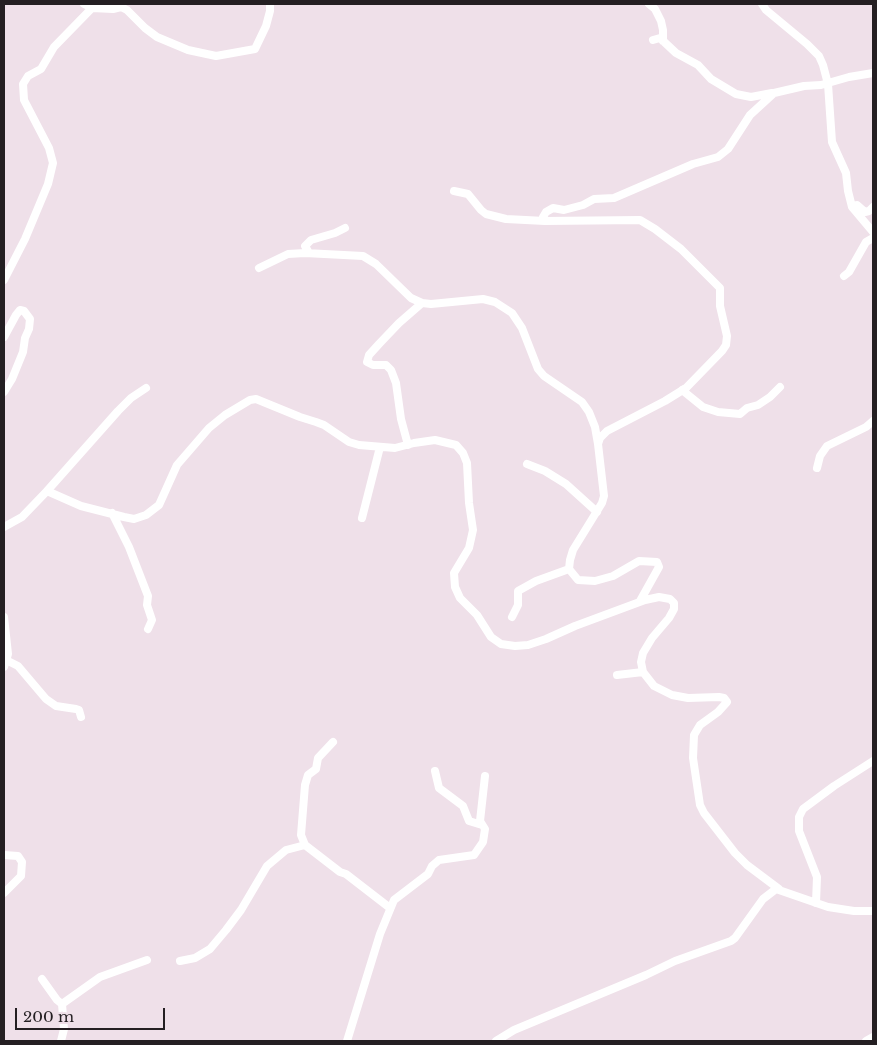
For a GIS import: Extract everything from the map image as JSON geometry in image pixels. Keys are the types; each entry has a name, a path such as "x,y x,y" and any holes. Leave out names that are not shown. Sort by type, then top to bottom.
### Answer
{"street":[{"path":"4,280 48,184 53,163 49,148 24,100 23,84 28,76 42,69 54,47 88,6 113,9 121,7 127,10 157,37 188,50 216,56 255,49 266,26 270,4"},
{"path":"649,4 655,9 661,20 663,41"},
{"path":"762,4 766,10 807,44 819,56 823,64 828,84 832,142 846,173 852,207 873,232"},
{"path":"653,40 660,38 676,53 698,65 710,79 736,94 750,97 804,86 828,84 849,77 873,73"},
{"path":"545,221 546,212 553,208 564,210 583,205 594,199 614,198 693,164 718,157 728,149 750,115 774,93"},
{"path":"454,191 468,194 486,214 506,219 545,221 640,220 681,249 720,288 720,306 727,336 726,345 722,352 682,390 606,431 598,444"},
{"path":"852,207 857,205 865,212 873,207"},
{"path":"309,253 305,246 311,240 345,228"},
{"path":"844,276 853,266 866,242 873,238"},
{"path":"259,268 288,254 309,253 363,256 376,264 411,298 422,303 431,304 483,299 495,302 512,313 522,328 538,370 582,402 589,412 595,427 604,496 597,512 573,550 569,569 578,580 594,581 613,576 639,561 657,562 659,566 640,601"},
{"path":"408,445 401,419 396,383 391,370 386,365 373,365 367,362 369,355 374,349 422,303"},
{"path":"4,337 20,310 24,311 30,319 29,329 25,338 23,352 12,379 4,392"},
{"path":"682,390 703,407 718,412 740,414 747,408 758,405 770,397 780,387"},
{"path":"4,527 22,517 118,411 131,398 146,388"},
{"path":"47,491 81,506 134,519 152,512 162,499 172,474 182,458 216,422 240,404 256,399 324,425 353,444 395,448 430,441 443,441 456,445 463,453 467,463 469,503 473,530 468,548 454,573 454,581 460,598 478,614 494,640 501,644 528,645 640,601 659,597 670,599 674,605 670,618 652,638 643,653 641,662 643,672 654,686 672,694 688,698 719,697 724,698 727,702 718,712 700,725 694,735 693,758 700,805 704,813 735,853 778,889 840,910 873,911"},
{"path":"817,468 820,456 827,446 866,427 873,421"},
{"path":"362,518 380,447"},
{"path":"527,464 546,471 566,484 597,512"},
{"path":"112,514 129,547 148,596 147,604 152,620 148,629"},
{"path":"512,616 518,605 518,591 536,581 569,569"},
{"path":"4,617 8,641 5,663 18,666 27,674 46,699 56,706 79,710 81,717"},
{"path":"617,675 643,672"},
{"path":"332,742 318,758 316,769 308,775 305,785 301,835 304,845 390,908"},
{"path":"816,903 817,877 799,831 799,817 803,809 811,803 873,762"},
{"path":"435,771 440,788 462,806 469,821 482,825"},
{"path":"347,1041 380,934 394,900 428,874 432,866 439,860 474,855 483,842 486,833 480,821 480,816 485,776"},
{"path":"180,961 195,958 210,949 241,910 267,866 286,850 304,845"},
{"path":"4,855 18,856 22,862 21,876 4,893"},
{"path":"496,1041 514,1030 675,961 708,948 731,942 763,899 778,889"},
{"path":"62,1004 100,977 147,960"},
{"path":"42,980 62,1004 64,1029 61,1041"},
{"path":"866,1041 873,1036"}]}
